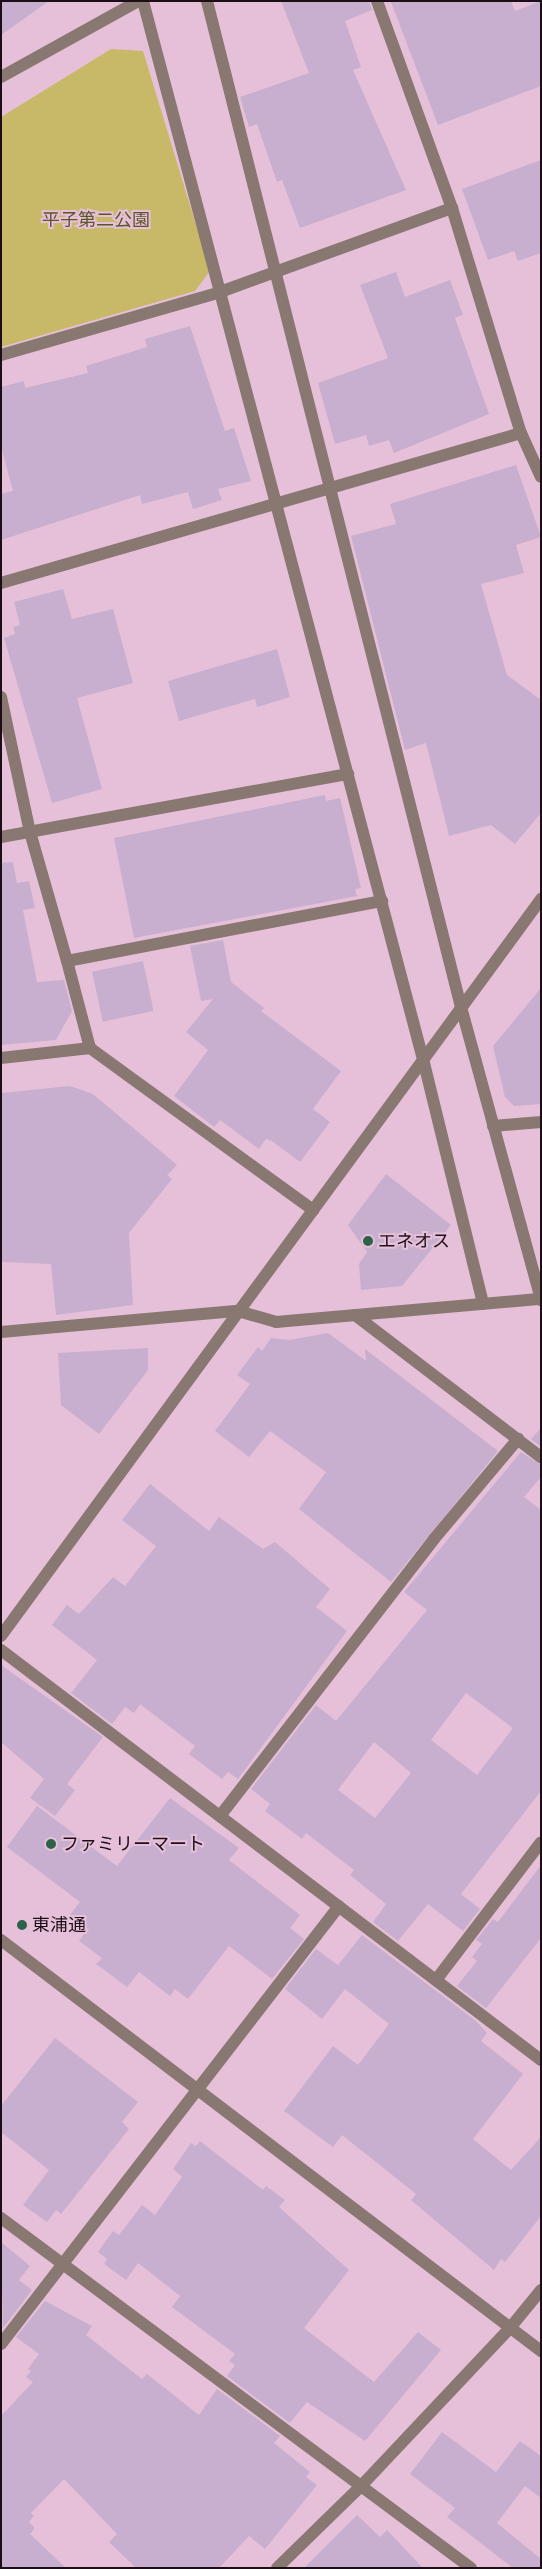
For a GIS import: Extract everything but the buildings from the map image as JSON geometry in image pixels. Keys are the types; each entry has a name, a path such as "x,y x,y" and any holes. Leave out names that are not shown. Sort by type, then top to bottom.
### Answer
{"street":[{"path":"1,78 138,1"},
{"path":"143,1 382,901 483,1304"},
{"path":"1,1332 238,1312 276,1322 540,1299 461,1007 207,1"},
{"path":"377,1 452,208 522,433 541,477"},
{"path":"1,356 220,292 452,208"},
{"path":"1,583 276,502 522,433"},
{"path":"1,697 30,832 90,1048 313,1210"},
{"path":"1,837 348,774"},
{"path":"1,1636 541,900"},
{"path":"67,961 382,901"},
{"path":"1,1058 90,1048"},
{"path":"493,1126 541,1122"},
{"path":"355,1314 541,1457"},
{"path":"220,1816 434,1539 518,1439"},
{"path":"1,1650 541,2060"},
{"path":"436,1980 541,1842"},
{"path":"1,2344 339,1906"},
{"path":"1,1940 541,2351"},
{"path":"1,2218 471,2568"},
{"path":"277,2568 362,2485 510,2328 541,2290"}],"green space":[{"name":"平子第二公園","path":"111,49 143,51 210,271 195,291 1,347 1,117"}],"place":[{"name":"エネオス","path":"368,1241"},
{"name":"ファミリーマート","path":"51,1844"},
{"name":"東浦通","path":"22,1925"}]}
